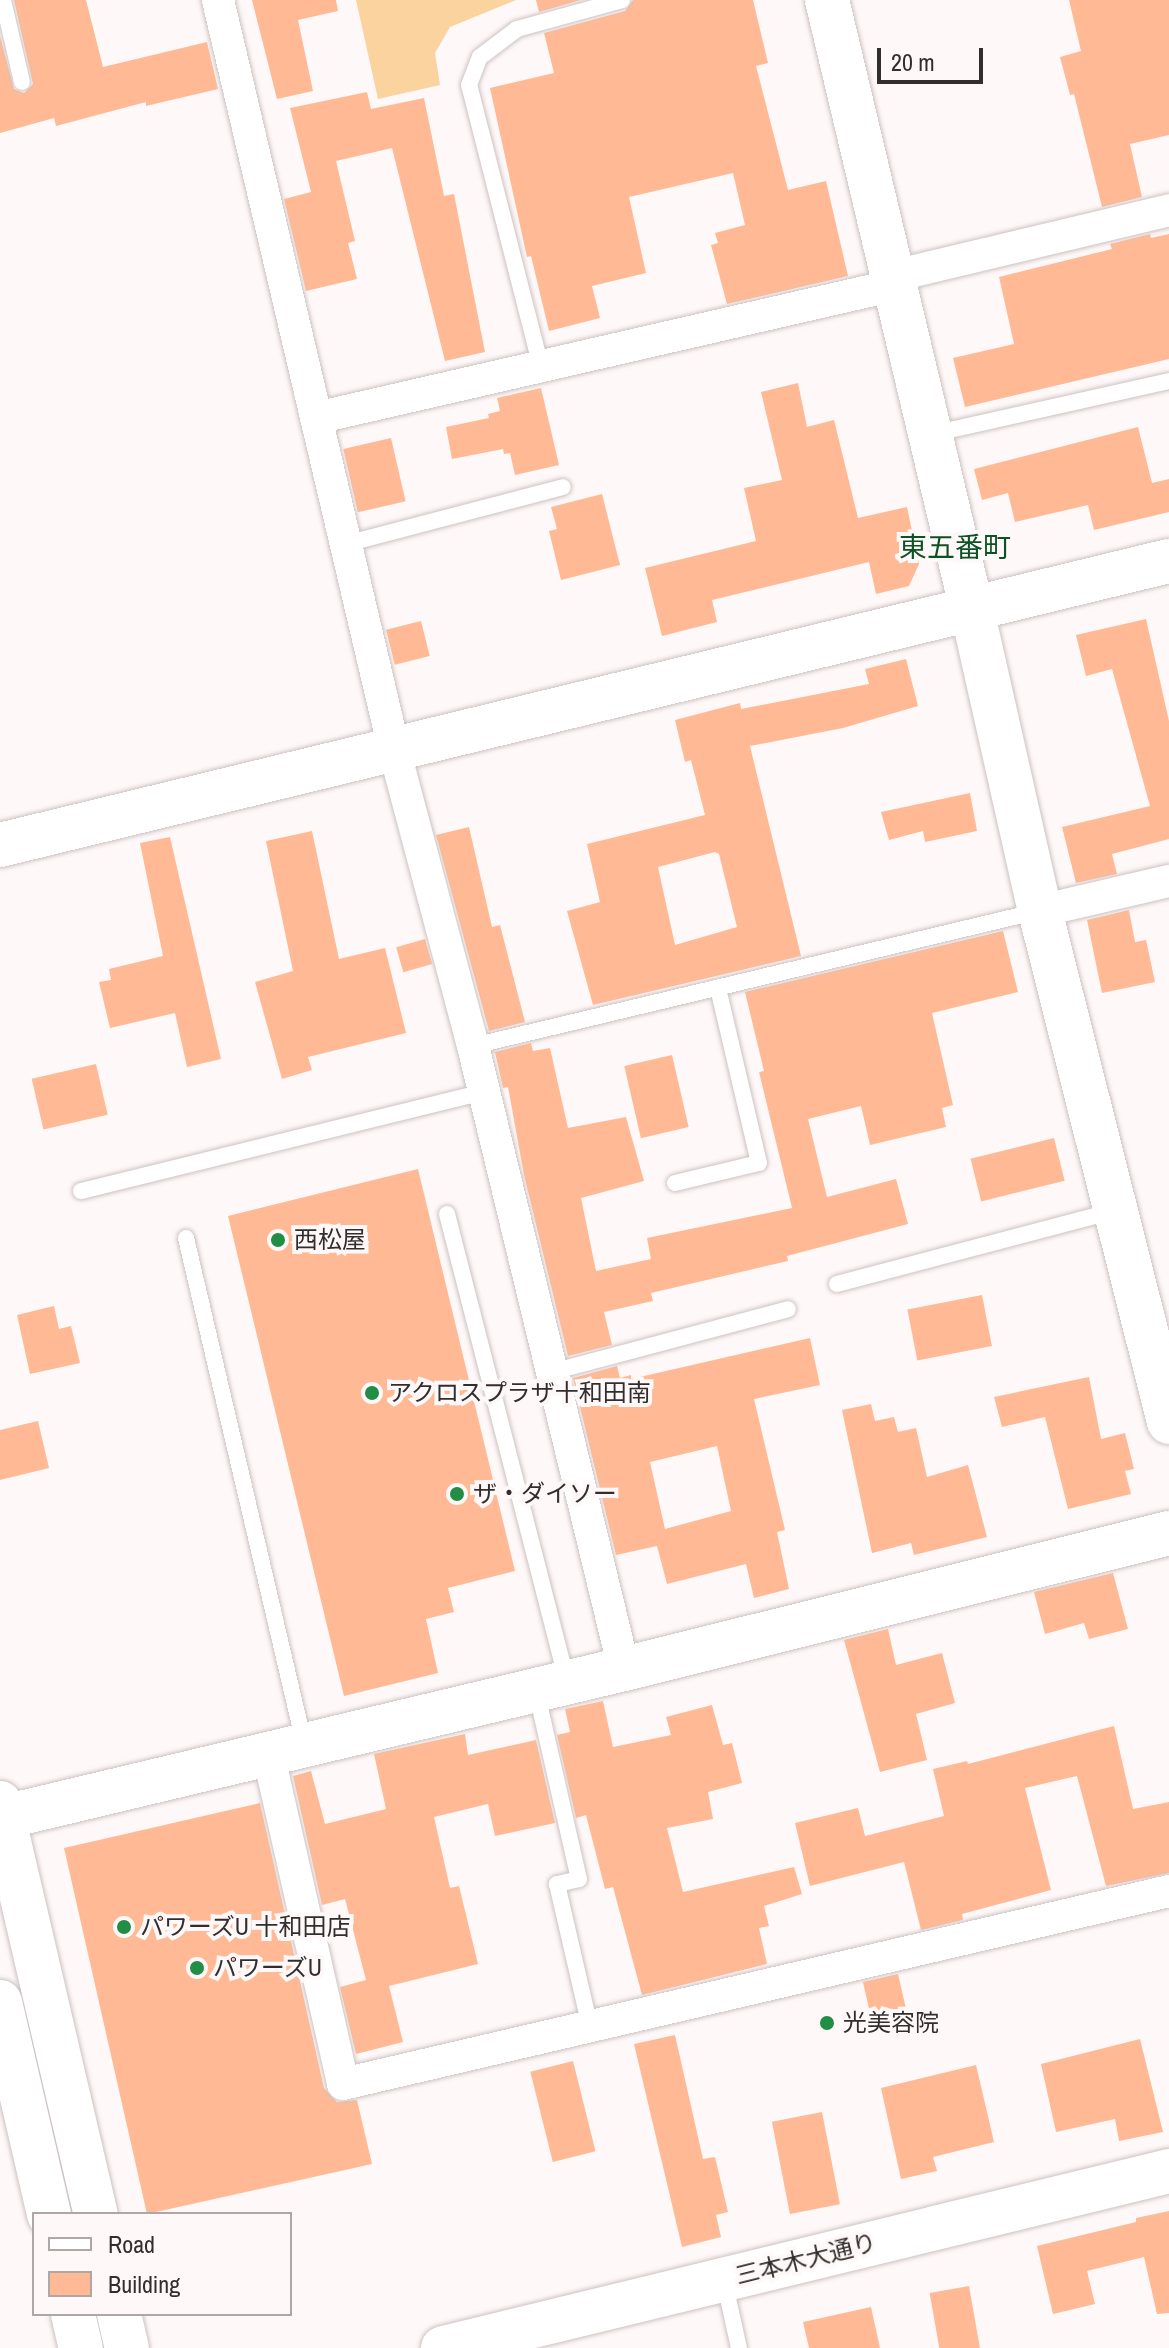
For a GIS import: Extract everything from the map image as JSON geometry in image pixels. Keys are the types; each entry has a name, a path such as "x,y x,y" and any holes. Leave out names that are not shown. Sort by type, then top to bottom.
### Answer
{"street":[{"path":"218,0 394,749 473,1046 624,1669"},
{"path":"827,0 1040,911 1169,1422"},
{"path":"316,418 894,281 1169,210"},
{"path":"0,845 1169,561"},
{"path":"1040,911 1169,881"},
{"path":"96,2212 1,1813 624,1669 1169,1533"},
{"path":"286,1749 343,2084 1169,1891"},
{"path":"0,2002 49,2212"},
{"name":"三本木大通り","path":"443,2348 1169,2171"},
{"path":"73,2316 81,2348"},
{"path":"119,2316 127,2348"}],"lane":[{"path":"3,0 22,82"},
{"path":"541,367 469,85 480,57 517,29 622,0"},
{"path":"931,435 1169,381"},
{"path":"346,544 563,487"},
{"path":"473,1046 1040,911"},
{"path":"675,1183 759,1163 718,988"},
{"path":"81,1191 484,1092"},
{"path":"837,1284 1116,1211"},
{"path":"447,1214 552,1686 579,1879 557,1884 590,2027"},
{"path":"186,1238 286,1749"},
{"path":"552,1372 788,1309"},
{"path":"724,2278 739,2348"}],"shaded area":[{"path":"356,0 516,0 450,27 435,53 440,85 378,99"}],"building":[{"path":"14,0 86,0 103,67 207,42 218,89 146,106 146,102 56,126 54,118 0,133 0,36 14,89 24,93 33,84"},
{"path":"252,0 336,0 338,11 298,20 313,91 277,99"},
{"path":"536,0 581,0 539,12"},
{"path":"633,0 753,0 768,63 756,66 788,190 826,181 848,276 727,304 711,245 718,243 715,233 745,225 733,173 629,197 646,273 592,286 600,318 549,331 531,256 527,257 490,88 554,73 544,33 625,11"},
{"path":"1069,0 1169,0 1169,135 1130,144 1142,197 1102,207 1074,94 1070,95 1060,57 1081,51"},
{"path":"367,92 371,109 424,98 444,196 454,194 485,352 445,361 392,148 336,161 355,241 348,243 357,279 306,291 284,199 311,192 290,108"},
{"path":"1150,234 1151,238 1169,234 1169,359 965,407 953,358 1014,344 999,277 1112,249 1110,244"},
{"path":"798,383 807,427 834,420 858,518 907,507 919,564 909,586 876,594 869,562 712,600 717,622 662,636 645,568 756,541 744,488 782,480 761,392"},
{"path":"541,388 559,465 515,475 510,453 504,454 503,449 452,459 446,427 489,418 488,414 500,411 497,398"},
{"path":"1138,427 1152,483 1169,479 1169,512 1094,530 1088,505 1015,522 1008,493 982,500 974,469"},
{"path":"391,438 406,501 358,512 343,449"},
{"path":"602,494 620,565 561,580 549,531 557,529 551,507"},
{"path":"1146,619 1169,721 1169,839 1112,854 1117,874 1076,883 1062,827 1150,806 1112,669 1086,676 1076,635"},
{"path":"421,621 430,656 395,665 386,630"},
{"path":"906,659 918,706 843,728 750,746 801,956 593,1005 567,911 600,902 587,844 705,815 691,760 685,762 675,720 740,703 741,709 869,684 865,669","holes":["715,852 719,854 737,927 675,945 658,867"]},
{"path":"970,793 977,831 925,842 923,831 889,840 881,812"},
{"path":"469,827 492,927 500,925 525,1022 489,1031 436,835"},
{"path":"312,831 339,959 385,948 406,1033 308,1057 312,1070 282,1079 255,982 293,971 266,841"},
{"path":"170,837 221,1059 187,1067 175,1013 110,1028 99,982 111,980 109,969 163,956 140,843"},
{"path":"1129,910 1135,942 1146,940 1155,982 1102,993 1087,920"},
{"path":"1003,931 1018,992 932,1013 953,1105 942,1108 946,1127 870,1145 861,1106 808,1119 827,1197 896,1179 908,1224 787,1256 788,1261 651,1293 653,1301 604,1312 612,1345 568,1356 524,1175 508,1087 503,1088 495,1052 531,1043 533,1051 550,1048 568,1128 626,1117 644,1181 581,1198 596,1271 651,1259 647,1238 792,1208 759,1072 764,1071 745,992"},
{"path":"425,939 432,964 403,972 396,947"},
{"path":"672,1055 689,1127 641,1138 624,1066"},
{"path":"96,1064 108,1115 43,1130 32,1079"},
{"path":"1054,1138 1065,1181 981,1201 971,1159"},
{"name":"アクロスプラザ十和田南","path":"418,1169 515,1571 448,1588 454,1612 426,1619 438,1673 344,1696 228,1216"},
{"path":"982,1295 992,1346 917,1361 907,1310"},
{"path":"54,1306 59,1329 71,1326 80,1363 30,1374 17,1315"},
{"path":"810,1338 820,1385 754,1399 785,1530 777,1532 789,1589 754,1598 746,1564 667,1584 657,1546 616,1555 573,1378 617,1366 620,1378 631,1375 631,1379","holes":["717,1446 731,1511 665,1529 650,1462"]},
{"path":"1089,1377 1101,1439 1125,1433 1134,1469 1125,1471 1131,1494 1068,1509 1045,1417 1002,1427 994,1397"},
{"path":"871,1404 875,1421 894,1417 898,1432 916,1428 927,1477 968,1465 987,1537 914,1555 911,1543 872,1553 842,1410"},
{"path":"38,1421 49,1468 0,1480 0,1430"},
{"path":"1113,1573 1128,1629 1089,1639 1084,1623 1045,1634 1034,1592"},
{"path":"888,1629 896,1665 942,1653 955,1703 916,1714 927,1760 880,1772 844,1640"},
{"path":"603,1701 613,1747 671,1735 666,1717 712,1705 723,1745 732,1743 742,1783 708,1792 713,1819 667,1828 683,1892 794,1867 802,1894 764,1906 769,1926 759,1928 767,1964 642,1995 613,1887 605,1889 586,1815 576,1818 557,1735 570,1732 565,1709"},
{"path":"1114,1726 1133,1809 1169,1802 1169,1873 1106,1886 1077,1776 1025,1788 1051,1890 962,1914 963,1920 921,1930 904,1862 810,1886 795,1823 858,1808 865,1836 944,1816 933,1769 967,1761 968,1764"},
{"path":"465,1734 468,1755 536,1740 555,1823 495,1836 488,1804 434,1817 450,1888 459,1886 478,1964 389,1986 403,2042 356,2054 340,1987 366,1980 345,1899 322,1905 293,1776 311,1771 325,1824 386,1809 374,1754"},
{"name":"パワーズU","path":"260,1803 324,2088 337,2102 357,2100 372,2164 147,2212 64,1848"},
{"path":"898,1974 906,2010 871,2018 863,1982"},
{"path":"675,2035 703,2159 715,2157 728,2212 716,2215 721,2237 682,2247 634,2044"},
{"path":"1140,2039 1163,2132 1119,2141 1115,2119 1056,2132 1041,2064"},
{"path":"573,2061 595,2151 553,2162 530,2072"},
{"path":"976,2065 994,2142 933,2157 937,2171 901,2179 881,2088"},
{"path":"822,2112 840,2204 790,2214 772,2122"},
{"path":"1169,2211 1169,2313 1157,2314 1144,2257 1087,2271 1095,2304 1053,2314 1037,2246"},
{"path":"969,2286 980,2348 939,2348 930,2293"},
{"path":"871,2307 880,2348 809,2348 803,2322"}],"place":[{"name":"西松屋","path":"278,1240"},
{"name":"アクロスプラザ十和田南","path":"372,1393"},
{"name":"ザ・ダイソー","path":"457,1494"},
{"name":"パワーズU 十和田店","path":"124,1927"},
{"name":"パワーズU","path":"197,1968"},
{"name":"光美容院","path":"827,2023"}],"district":[{"name":"東五番町","path":"955,547"}]}
